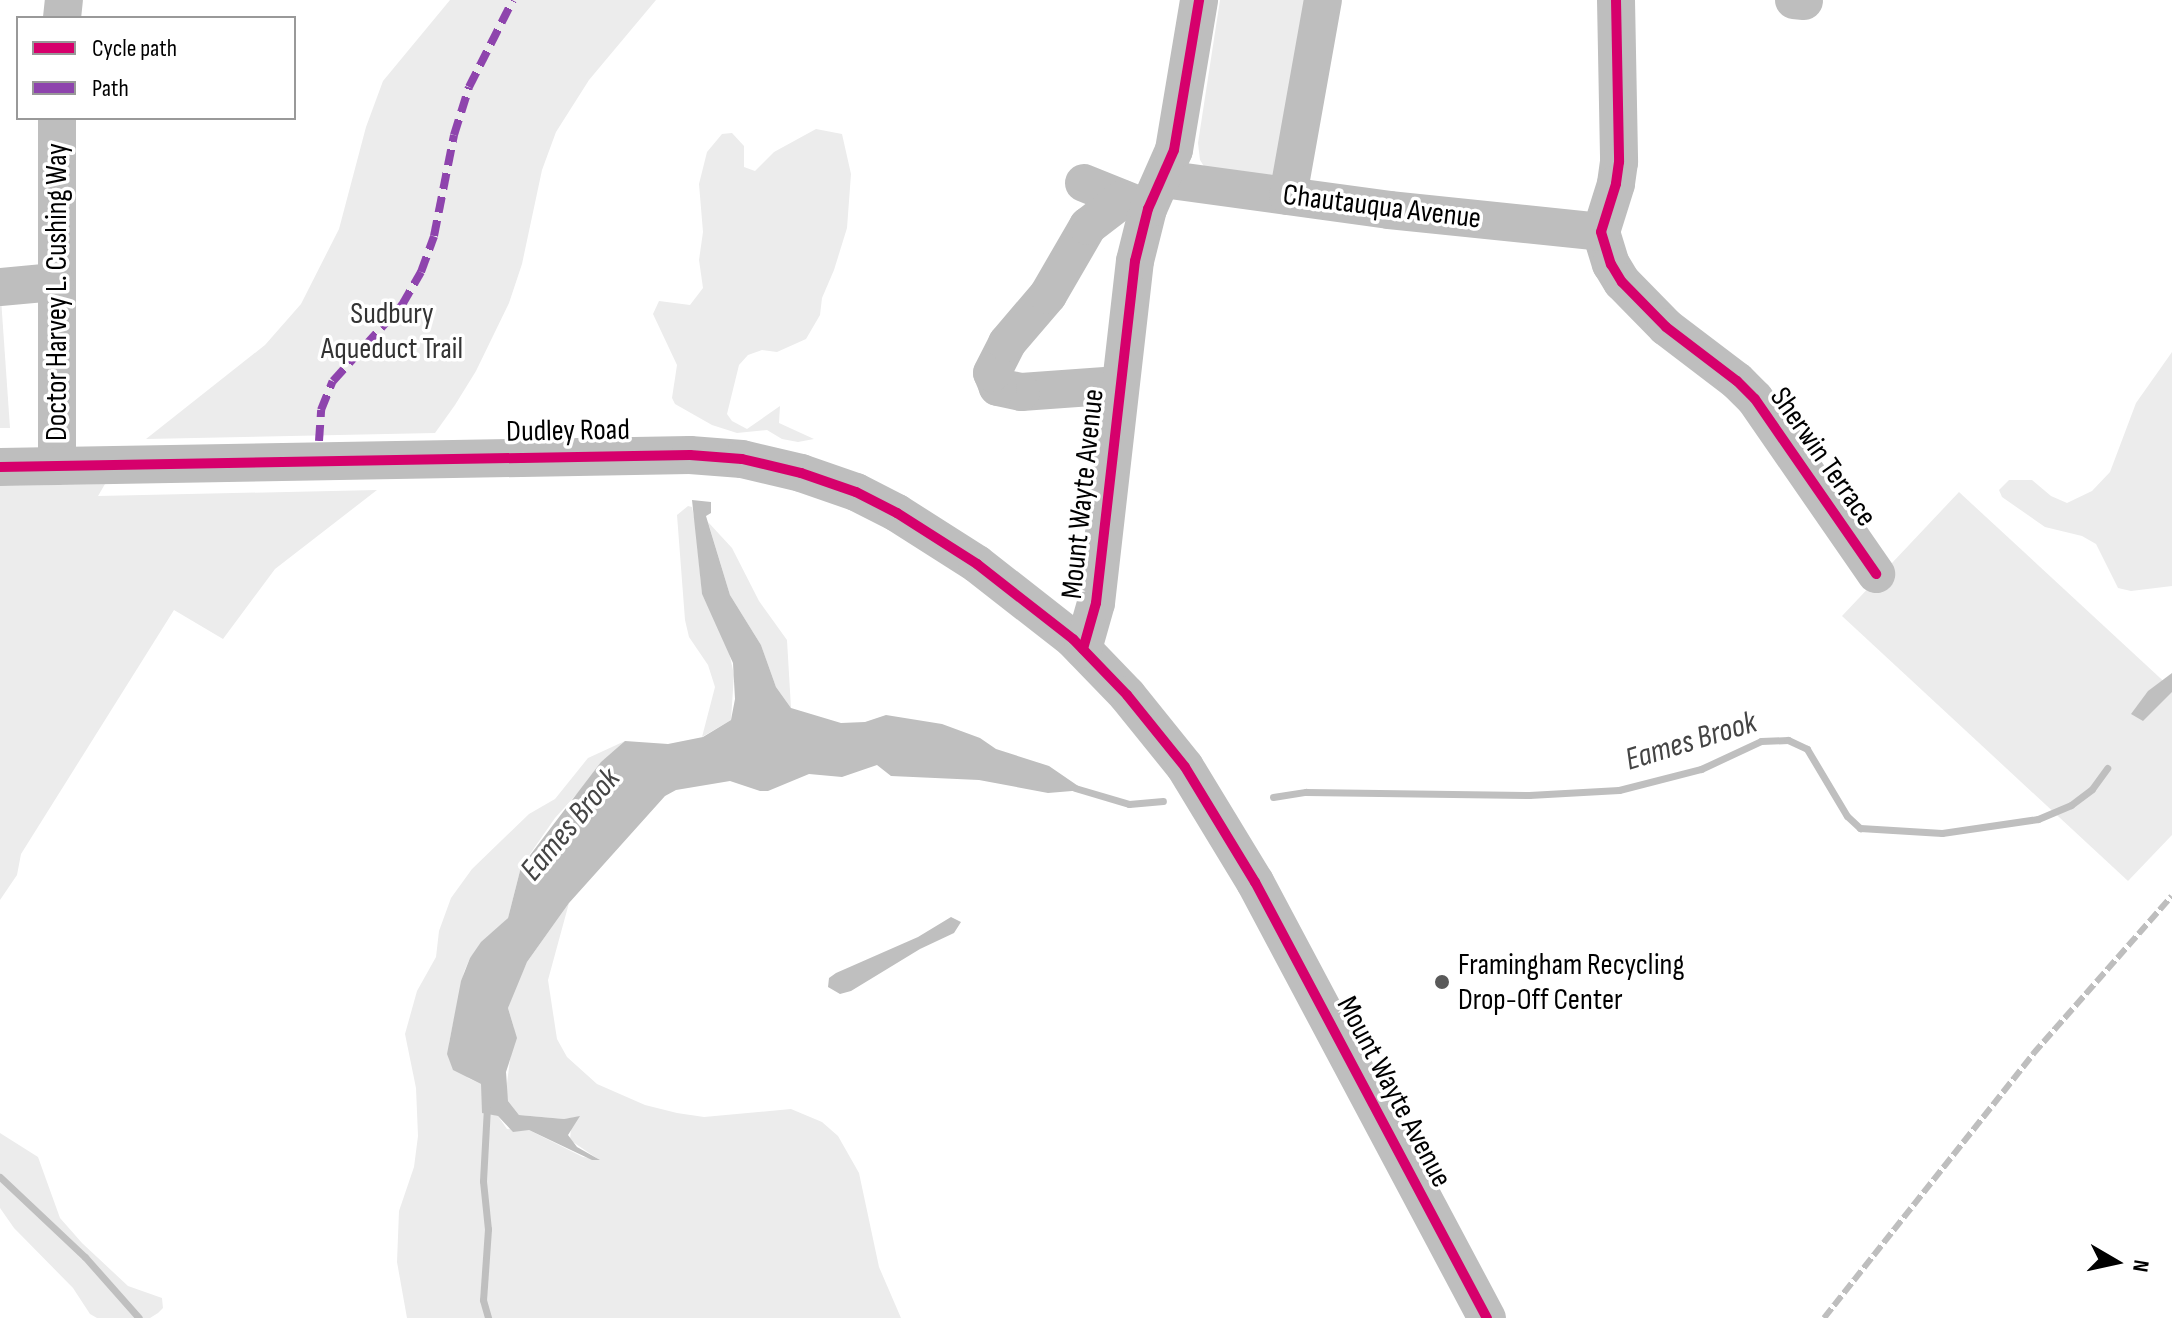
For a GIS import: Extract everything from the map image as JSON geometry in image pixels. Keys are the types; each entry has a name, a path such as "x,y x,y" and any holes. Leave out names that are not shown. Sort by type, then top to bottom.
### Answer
{"street":[{"name":"Mount Wayte Avenue","path":"1199,0 1180,121 1145,196 1119,385 1096,603 1083,649 1163,739 1224,828 1487,1318"},
{"path":"1288,196 1323,0"},
{"path":"1601,232 1614,192 1619,162 1616,0"},
{"name":"Doctor Harvey L. Cushing Way","path":"57,120 57,466"},
{"name":"Chautauqua Avenue","path":"1084,183 1145,196 1288,196 1601,232"},
{"path":"1119,385 1021,392 998,387 992,373 1007,343 1048,295 1088,226 1145,196"},
{"name":"Sherwin Terrace","path":"1601,232 1604,247 1622,282 1666,327 1737,381 1755,399 1876,574"},
{"path":"0,287 55,282"},
{"name":"Dudley Road","path":"0,467 627,454 708,456 756,462 828,481 897,513 986,570 1083,649"}],"green space":[{"name":"Sudbury Aqueduct Trail","path":"450,0 656,0 589,80 556,132 542,170 522,264 509,303 476,371 455,405 435,433 146,439 265,345 301,304 339,229 366,127 383,81"},
{"path":"1220,0 1312,0 1278,176 1205,168 1200,160 1198,143"},
{"path":"816,129 842,134 851,174 847,228 822,298 820,315 806,339 777,352 762,350 748,355 739,365 727,414 732,421 747,429 780,406 779,423 814,439 798,442 782,439 767,430 737,433 712,425 675,404 672,398 677,365 653,314 659,301 690,305 703,288 699,260 703,232 699,184 707,152 722,134 732,133 744,146 744,167 755,171 774,152"},
{"path":"0,284 10,428 0,428"},
{"path":"2172,352 2172,586 2131,591 2118,588 2096,544 2082,536 2045,527 2002,497 1999,490 2009,480 2032,480 2051,496 2067,503 2092,491 2110,472 2136,403"},
{"path":"105,484 98,496 377,490 275,569 223,639 174,610 21,854 17,875 0,900 0,486"},
{"path":"1959,492 2172,689 2172,835 2128,881 1842,616"},
{"path":"688,506 692,507 695,522 702,594 728,647 734,675 731,720 702,737 715,687 708,665 689,637 685,620 677,515"},
{"path":"708,522 732,548 759,601 787,640 791,708 776,687 761,645 730,595"},
{"path":"625,741 555,818 521,867 508,918 470,958 464,972 449,1043 468,1078 481,1084 487,1113 498,1116 507,1129 529,1130 583,1157 598,1159 570,1140 571,1127 578,1117 564,1119 519,1115 508,1101 506,1091 514,1028 508,1008 512,994 527,962 569,903 548,980 557,1039 567,1057 597,1084 645,1105 704,1117 791,1109 822,1122 838,1136 859,1173 879,1267 901,1318 407,1318 397,1262 399,1211 414,1167 418,1136 416,1088 405,1034 417,991 436,957 439,931 451,898 472,869 529,814 555,799 588,758"},
{"path":"0,1133 38,1157 60,1218 82,1243 128,1286 162,1298 163,1308 158,1313 150,1318 97,1318 90,1314 73,1288 14,1228 0,1208"}],"water":[{"path":"692,500 711,502 711,513 706,516 730,595 761,645 776,687 791,708 841,723 865,722 886,715 942,724 980,738 996,749 1049,766 1084,790 1048,793 979,780 891,776 877,765 842,777 809,774 768,791 730,781 676,790 665,796 569,903 527,962 508,1008 517,1038 506,1072 508,1101 519,1115 564,1119 580,1116 568,1135 577,1147 600,1160 592,1160 529,1130 513,1132 498,1116 482,1113 481,1084 453,1070 447,1054 461,981 470,958 481,942 508,918 521,867 601,762 625,741 668,744 703,737 731,720 735,699 733,663 702,594"},
{"path":"2172,673 2172,692 2143,721 2131,714 2148,691"},
{"path":"951,917 961,922 954,933 920,949 851,991 840,994 828,987 829,978 836,973 918,937"}],"waterway":[{"name":"Eames Brook","path":"1273,797 1306,792 1529,795 1619,790 1701,769 1761,741 1788,740 1807,749 1847,816 1860,828 1942,833 2038,819 2071,805 2092,789 2107,768"},
{"name":"Eames Brook","path":"1075,788 1129,804 1163,801"},
{"name":"Eames Brook","path":"487,1107 483,1181 488,1229 483,1300 488,1318"},
{"path":"0,1177 85,1257 139,1318"}],"railway":[{"path":"1824,1318 2033,1054 2172,896"}],"marked path":[{"path":"319,441 321,410 333,381 402,305 421,272 434,236 454,135 469,87 513,0"}],"cycle path":[{"path":"1083,649 1096,603 1135,261 1148,209 1174,150 1199,0"},
{"path":"1616,0 1619,162 1616,184 1601,232 1611,264 1622,282 1666,327 1737,381 1755,399 1876,574"},
{"path":"0,467 690,455 742,459 801,473 856,492 897,513 977,564 1073,639 1127,695 1185,767 1255,882 1487,1318"}],"place":[{"name":"Framingham Recycling Drop-Off Center","path":"1442,982"}]}
